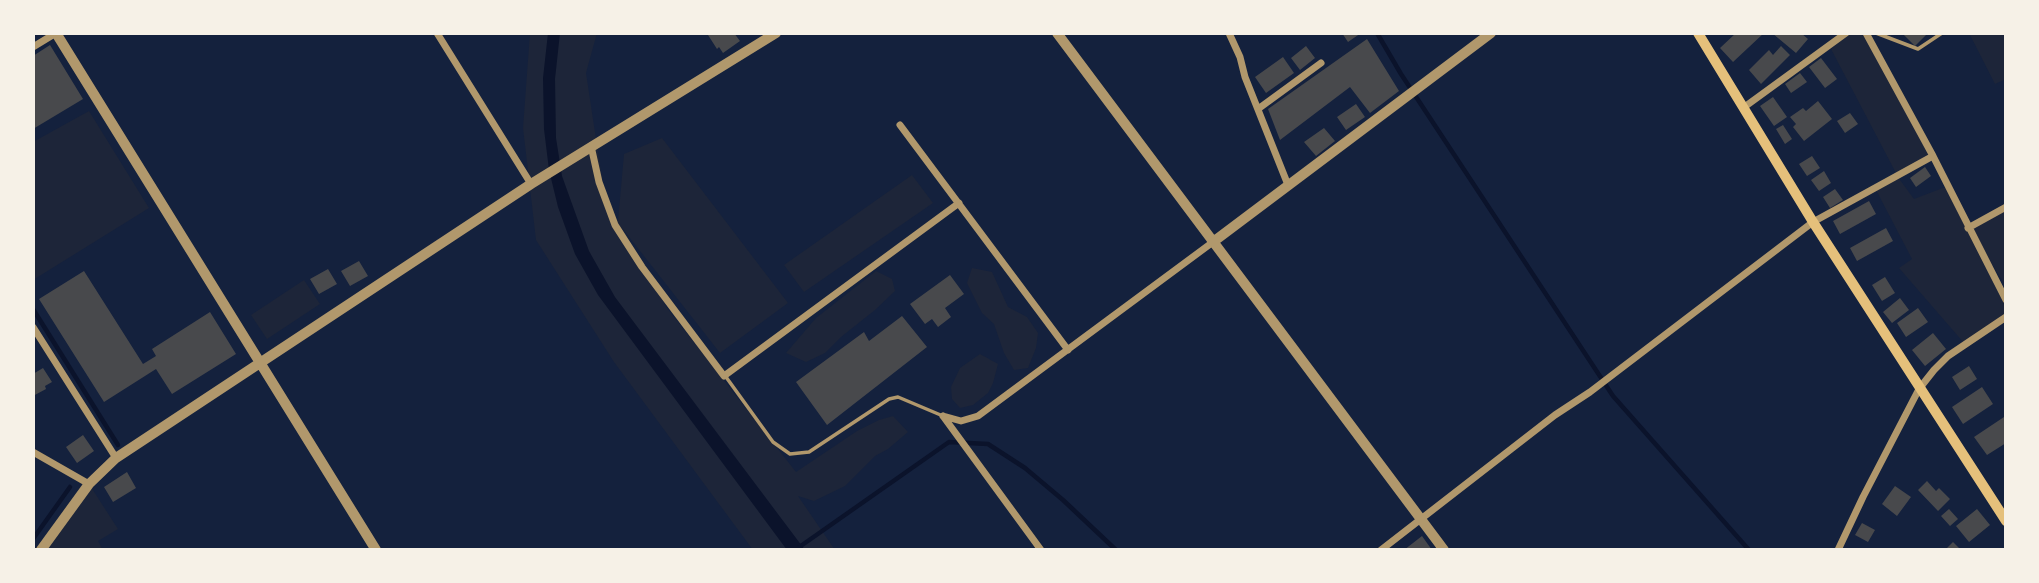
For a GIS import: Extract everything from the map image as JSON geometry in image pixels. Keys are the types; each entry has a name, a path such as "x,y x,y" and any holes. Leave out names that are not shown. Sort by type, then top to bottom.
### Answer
{"main road":[{"path":"1698,33 1813,222 2006,521"}],"street":[{"path":"33,47 56,33 376,550"},
{"path":"437,33 531,184"},
{"path":"41,550 89,484 116,458 590,146 776,33"},
{"path":"1058,33 1443,549"},
{"path":"1229,33 1288,185"},
{"path":"943,416 961,421 978,416 1491,33"},
{"path":"1743,108 1846,33"},
{"path":"1866,33 1933,156 2006,300"},
{"path":"1258,109 1321,63"},
{"path":"900,125 1068,350"},
{"path":"590,146 599,183 615,225 642,267 724,376 959,203"},
{"path":"1381,550 1555,415 1590,392 1813,222 1933,156"},
{"path":"1968,228 2006,207"},
{"path":"1839,550 1919,389 1948,356 2006,317"},
{"path":"33,327 116,458"},
{"path":"943,416 1041,550"},
{"path":"33,452 89,484"}],"lane":[{"path":"1876,33 1918,49 1942,33"},
{"path":"724,376 773,442 790,454 809,452 889,398 898,397 943,416"}],"shaded area":[{"path":"530,33 597,33 586,73 605,198 618,221 624,154 662,138 788,303 720,353 622,228 667,308 796,472 857,431 879,420 893,416 908,432 875,456 845,486 814,501 798,496 835,550 753,550 614,362 536,240 523,128"},
{"path":"548,33 560,33 555,79 556,138 562,176 589,251 615,297 805,550 787,550 598,295 575,254 558,207 549,170 544,129 543,78"},
{"path":"1848,33 1866,33 1933,156 1897,176 1914,199 1948,186 1969,228 2006,207 2006,286 1979,245 2006,300 2006,317 1964,343 1899,268 1912,259 1875,188 1897,175 1831,49"},
{"path":"1964,33 2006,33 2006,79 1995,84 1970,35"},
{"path":"89,111 149,208 33,280 33,142"},
{"path":"912,175 933,203 804,292 784,265"},
{"path":"972,268 992,272 1008,307 1027,317 1038,333 1036,348 1028,368 1014,370 1004,353 994,324 982,313 967,283"},
{"path":"876,271 892,279 895,291 875,310 825,353 806,362 786,353 816,318"},
{"path":"304,280 320,304 267,339 251,315"},
{"path":"980,354 998,364 993,383 988,393 973,405 960,408 952,399 951,387 960,368"},
{"path":"89,484 118,529 98,541 103,550 46,550"}],"building":[{"path":"734,33 740,41 723,53 708,35"},
{"path":"1342,33 1361,33 1348,42"},
{"path":"1736,33 1764,33 1733,62 1720,48"},
{"path":"1772,33 1801,33 1808,39 1796,53"},
{"path":"1902,33 1928,33 1915,46"},
{"path":"1367,39 1399,91 1370,113 1350,87 1280,140 1268,109"},
{"path":"50,45 83,99 33,129 33,56"},
{"path":"1306,46 1315,58 1300,70 1291,58"},
{"path":"1781,46 1790,55 1761,84 1749,70 1769,50 1773,55"},
{"path":"1283,57 1294,73 1266,93 1255,77"},
{"path":"1821,58 1837,79 1825,88 1809,67"},
{"path":"1800,73 1807,82 1791,93 1785,84"},
{"path":"1773,97 1787,117 1774,126 1760,106"},
{"path":"1818,101 1832,119 1804,141 1793,127 1796,124 1790,117 1803,108 1806,111"},
{"path":"1356,104 1365,117 1346,130 1337,117"},
{"path":"1850,113 1858,124 1845,133 1837,121"},
{"path":"1783,125 1792,139 1785,144 1776,129"},
{"path":"1324,128 1335,141 1316,156 1304,142"},
{"path":"1812,156 1820,168 1807,176 1799,164"},
{"path":"1925,167 1931,176 1916,187 1910,178"},
{"path":"1824,171 1831,183 1819,191 1811,180"},
{"path":"1835,189 1843,200 1830,208 1823,197"},
{"path":"1869,201 1876,214 1840,234 1833,221"},
{"path":"1886,228 1893,241 1857,261 1850,248"},
{"path":"359,261 368,276 350,286 341,271"},
{"path":"328,269 337,284 319,294 310,279"},
{"path":"84,271 143,364 156,356 152,349 210,312 236,354 172,394 156,369 104,402 39,299"},
{"path":"950,275 964,294 945,308 951,317 938,327 932,319 925,324 910,304"},
{"path":"1885,277 1895,293 1882,301 1872,285"},
{"path":"1900,298 1909,310 1892,323 1883,312"},
{"path":"1918,308 1928,322 1906,337 1897,323"},
{"path":"902,316 927,347 827,425 796,382 864,332 869,341"},
{"path":"1933,333 1946,349 1925,366 1912,350"},
{"path":"1969,366 1977,379 1960,390 1952,377"},
{"path":"43,368 52,382 33,396 33,374"},
{"path":"1982,387 1993,404 1963,424 1952,407"},
{"path":"2004,417 2006,443 1987,455 1974,437"},
{"path":"83,435 94,451 77,463 66,447"},
{"path":"127,472 136,488 113,502 104,487"},
{"path":"1927,481 1936,491 1939,488 1950,499 1938,511 1918,490"},
{"path":"1895,486 1911,497 1897,516 1882,504"},
{"path":"1949,509 1958,519 1950,526 1941,516"},
{"path":"1977,509 1990,525 1969,542 1956,526"},
{"path":"1862,523 1875,530 1868,542 1855,535"},
{"path":"1422,536 1432,550 1404,550"},
{"path":"1953,542 1961,550 1945,550"}],"waterway":[{"path":"1377,33 1401,74 1613,396 1749,550"},
{"path":"33,309 118,445"},
{"path":"795,550 949,442 988,444 1025,468 1116,550"},
{"path":"33,539 70,487"}]}
